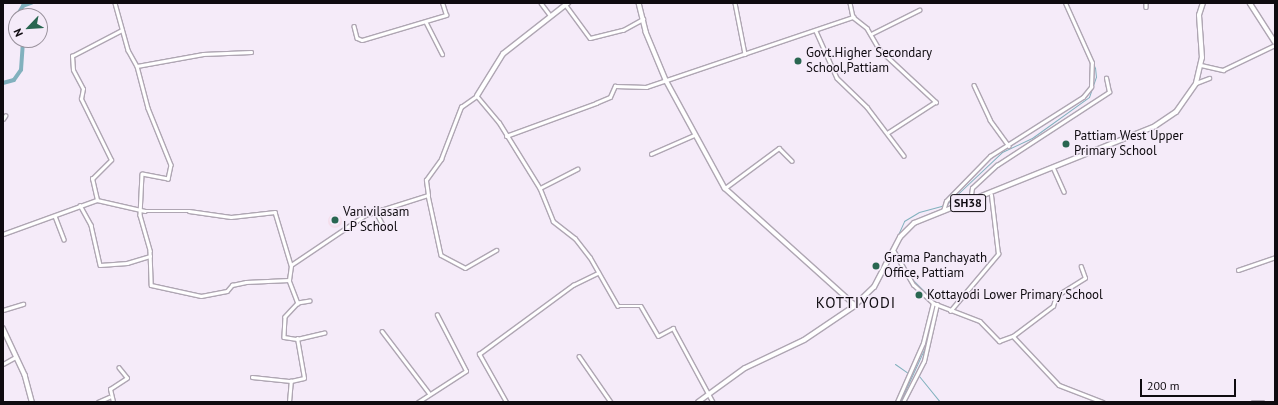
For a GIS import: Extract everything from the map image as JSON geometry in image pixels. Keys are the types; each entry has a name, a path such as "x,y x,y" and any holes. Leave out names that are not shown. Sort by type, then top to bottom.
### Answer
{"main road":[{"path":"639,3 643,19 666,80 694,135 724,188 855,305"},
{"name":"SH38","path":"698,402 706,394 751,364 804,340 855,305 874,288 907,228 943,212 991,195 1053,167 1166,120 1192,94 1196,84 1201,65 1198,25 1203,3"},
{"path":"1250,3 1275,44"},
{"path":"477,96 503,54 550,15 566,4"},
{"path":"3,328 14,358 25,374 32,402"}],"street":[{"path":"115,3 122,30 137,66 148,108 171,165 168,179 142,174 139,208 150,256 151,285 201,296 226,291 232,285 246,282 289,280"},
{"path":"354,26 362,40 426,22 447,13 442,3"},
{"path":"541,3 550,15"},
{"path":"735,3 745,54"},
{"path":"850,3 853,17 871,34 879,49 936,102 888,133"},
{"path":"943,212 946,200 976,170 1082,97 1091,87 1092,63 1065,3"},
{"path":"566,4 590,38 623,30 643,19"},
{"path":"871,34 919,10"},
{"path":"506,136 596,103 610,96 615,86 646,87 816,31 853,17"},
{"path":"426,22 442,54"},
{"path":"96,200 92,179 111,160 81,99 83,89 73,70 72,56 122,30"},
{"path":"816,31 837,78 888,133 904,156"},
{"path":"1201,65 1223,70 1275,44"},
{"path":"137,66 203,54 251,52"},
{"path":"970,202 972,188 997,165 1109,92 1106,78"},
{"path":"1196,84 1209,78"},
{"path":"974,85 990,120 1009,146"},
{"path":"496,250 465,268 441,255 426,180 441,159 461,107 477,96 499,122 506,136 540,188 553,221 575,238 618,306 640,306 658,336 673,328 706,394 713,402"},
{"path":"651,154 694,135"},
{"path":"724,188 779,148 792,161"},
{"path":"1053,167 1064,192"},
{"path":"540,188 577,169"},
{"path":"291,265 365,215 376,212 381,207 428,195"},
{"path":"950,311 998,254 991,195"},
{"path":"3,234 96,200 139,208 231,217 275,212 291,265 289,280 298,303"},
{"path":"80,205 91,225 100,265 127,263 150,256"},
{"path":"376,212 383,225"},
{"path":"55,216 64,239"},
{"path":"894,251 914,284 933,303 950,311 980,321 999,341 1013,336 1053,306 1056,296 1084,278 1081,267"},
{"path":"1238,270 1275,257"},
{"path":"506,402 479,354 573,284 598,273"},
{"path":"310,301 298,303 285,317 283,326 284,337 297,339 324,333"},
{"path":"897,402 923,343 933,303"},
{"path":"3,310 23,304"},
{"path":"903,402 924,361 937,304"},
{"path":"418,402 429,393 466,371 437,314"},
{"path":"382,331 429,393"},
{"path":"1013,336 1059,385 1103,402"},
{"path":"252,377 291,381 304,378 297,339"},
{"path":"579,356 611,402"},
{"path":"3,364 14,358"},
{"path":"113,402 109,397 110,390 127,378 119,368"},
{"path":"289,402 291,381"},
{"path":"98,402 109,397"},
{"path":"1253,402 1263,402"}],"shaded area":[{"name":"Vanivilasam LP School","path":"335,214 340,216 342,221 340,226 335,228 330,226 328,221 330,216"}],"waterway":[{"path":"22,8 31,3"},
{"path":"946,205 1002,152 1032,138 1089,97 1096,77 1095,68 1067,3"},
{"path":"3,83 14,80 21,70 22,48"},
{"path":"893,246 904,221 919,212 942,206"},
{"path":"912,279 934,301"},
{"path":"932,322 934,305"},
{"path":"900,402 927,343"},
{"path":"895,364 908,373"},
{"path":"919,376 940,402"}],"place":[{"name":"Govt.Higher Secondary School,Pattiam","path":"798,61"},
{"name":"Pattiam West Upper Primary School","path":"1066,144"},
{"name":"Vanivilasam LP School","path":"335,220"},
{"name":"Grama Panchayath Office, Pattiam","path":"876,266"},
{"name":"Kottayodi Lower Primary School","path":"919,295"}],"district":[{"name":"KOTTIYODI","path":"856,303"}]}
